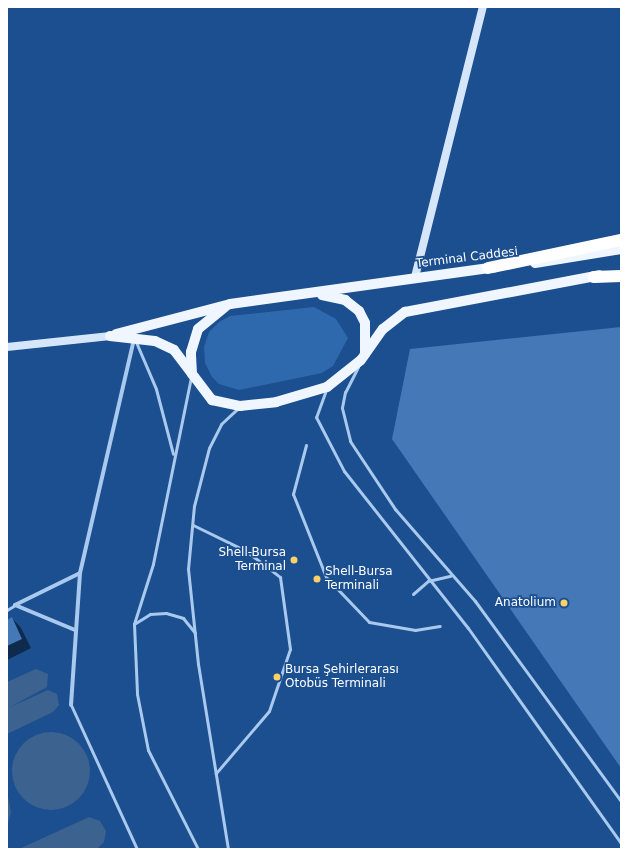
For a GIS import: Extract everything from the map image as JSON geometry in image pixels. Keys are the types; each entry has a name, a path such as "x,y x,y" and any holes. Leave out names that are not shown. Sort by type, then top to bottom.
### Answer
{"highway":[{"path":"488,268 621,240"},
{"path":"594,277 621,276"}],"main road":[{"name":"Terminal Caddesi","path":"110,336 230,304 317,294 415,277 621,249"},
{"name":"Terminal Caddesi","path":"110,336 155,341 174,350 192,376 212,400 240,406 276,402 327,387 363,357 383,329 405,312 621,272"},
{"name":"Terminal Caddesi","path":"317,294 345,300 359,311 365,323 363,357"},
{"path":"192,376 191,352 198,329 230,304"}],"street":[{"path":"415,277 483,7"},
{"name":"Terminal Caddesi","path":"7,347 110,336"},
{"path":"71,705 80,573 134,338"},
{"path":"16,605 80,573"},
{"path":"16,605 75,630"}],"lane":[{"path":"134,338 156,389 173,456"},
{"path":"363,357 345,392 342,408 350,441 395,509 450,576 475,601 621,801"},
{"path":"192,376 173,456 153,564 134,624 137,694 148,750 198,849"},
{"path":"327,387 316,417 320,430 344,471 428,581 468,628 621,843"},
{"path":"228,849 195,633 188,569 193,525 209,448 221,424 240,406"},
{"path":"306,445 293,494 326,577 369,622 415,630 440,626"},
{"path":"193,525 246,551 280,577 290,649 269,711 216,773"},
{"path":"413,594 428,581 450,576"},
{"path":"7,610 16,605"},
{"path":"134,624 150,614 166,613 183,618 195,633"},
{"path":"71,705 137,849"}],"shaded area":[{"path":"314,307 336,319 348,338 333,366 322,373 239,390 219,384 212,377 205,363 204,347 209,332 219,322 230,316"},
{"path":"36,669 48,674 47,687 10,707 48,690 57,694 59,705 53,712 7,734 7,682"},
{"path":"51,732 66,735 78,744 87,756 90,771 87,786 78,798 66,807 51,810 36,807 24,798 15,786 12,771 15,756 24,744 36,735"},
{"path":"7,792 11,812 7,827"},
{"path":"89,817 100,821 106,831 104,842 97,849 19,849"}],"building":[{"name":"Anatolium","path":"621,327 621,768 392,439 410,349"},
{"path":"12,617 22,639 7,646 7,620"}],"place":[{"name":"Shell-Bursa Terminal","path":"294,560"},
{"name":"Shell-Bursa Terminali","path":"317,579"},
{"name":"Anatolium","path":"564,603"},
{"name":"Bursa Şehirlerarası Otobüs Terminali","path":"277,677"}]}
